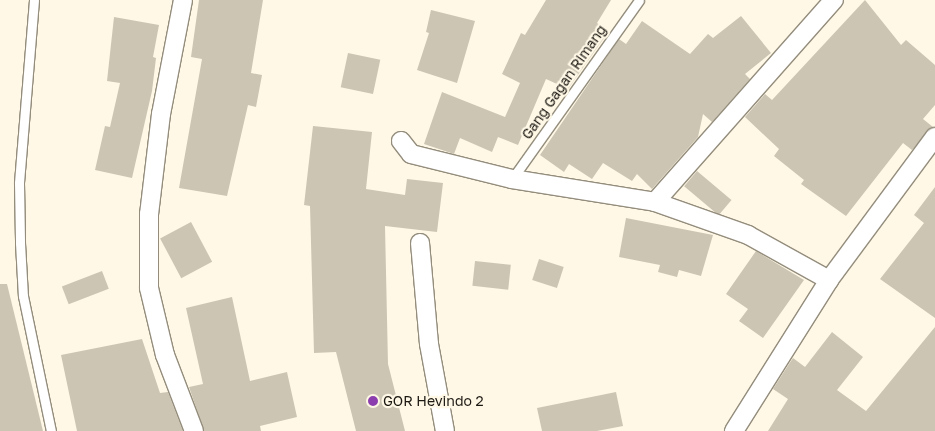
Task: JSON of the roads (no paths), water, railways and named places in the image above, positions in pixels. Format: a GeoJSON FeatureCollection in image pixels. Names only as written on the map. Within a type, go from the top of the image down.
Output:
{"type":"FeatureCollection","features":[{"type":"Feature","properties":{"kind":"street"},"geometry":{"type":"LineString","coordinates":[[183,0],[161,114],[151,196],[149,288],[165,355],[194,431]]}},
{"type":"Feature","properties":{"kind":"street"},"geometry":{"type":"LineString","coordinates":[[655,202],[834,0]]}},
{"type":"Feature","properties":{"kind":"street"},"geometry":{"type":"LineString","coordinates":[[734,431],[829,280],[935,137]]}},
{"type":"Feature","properties":{"kind":"street"},"geometry":{"type":"LineString","coordinates":[[401,141],[411,154],[512,179],[655,202],[748,235],[829,280]]}},
{"type":"Feature","properties":{"kind":"street"},"geometry":{"type":"LineString","coordinates":[[420,243],[428,344],[445,431]]}},
{"type":"Feature","properties":{"kind":"lane"},"geometry":{"type":"LineString","coordinates":[[34,0],[19,183],[20,243],[23,296],[51,431]]}},
{"type":"Feature","properties":{"kind":"lane","name":"Gang Gagan Rimang"},"geometry":{"type":"LineString","coordinates":[[512,179],[639,0]]}},
{"type":"Feature","properties":{"kind":"place","name":"GOR Hevindo 2"},"geometry":{"type":"Point","coordinates":[373,401]}}]}
